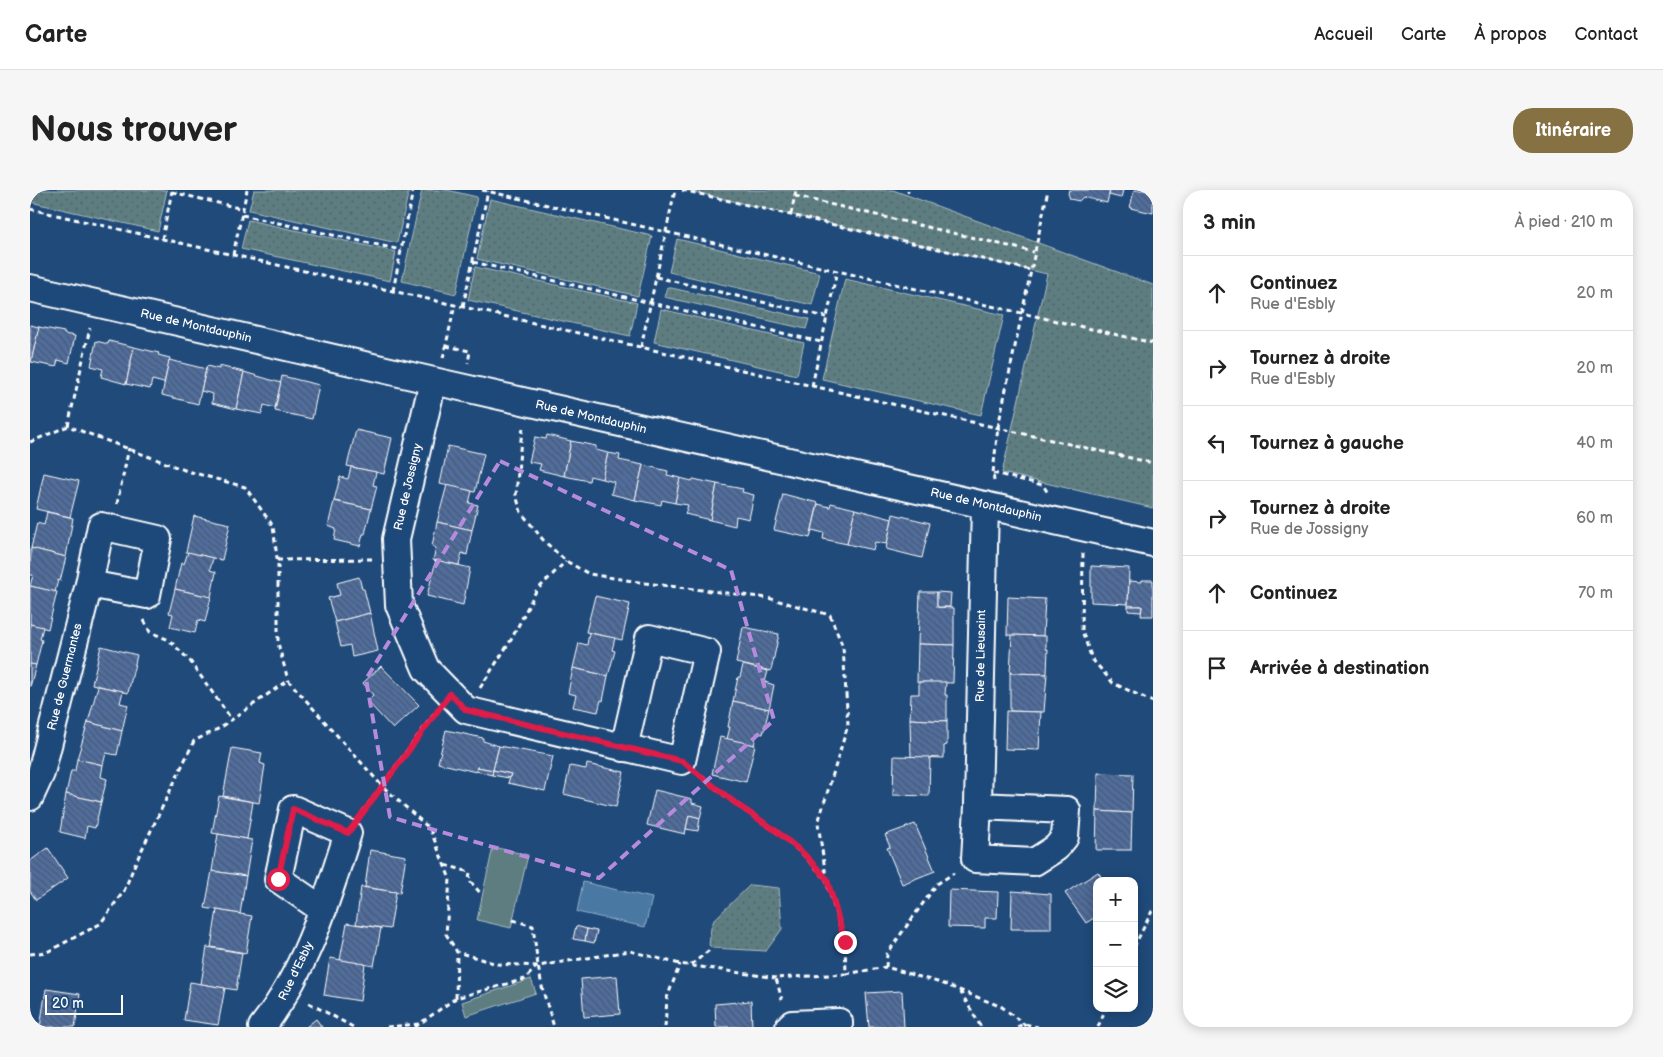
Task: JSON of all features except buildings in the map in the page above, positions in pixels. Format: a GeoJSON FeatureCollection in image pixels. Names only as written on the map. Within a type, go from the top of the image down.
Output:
{"type":"FeatureCollection","features":[{"type":"Feature","properties":{"kind":"street","name":"Rue de Montdauphin"},"geometry":{"type":"LineString","coordinates":[[30,288],[435,382],[1153,543]]}},
{"type":"Feature","properties":{"kind":"street","name":"Rue de Jossigny"},"geometry":{"type":"LineString","coordinates":[[435,382],[396,539],[400,605],[426,669],[458,702]]}},
{"type":"Feature","properties":{"kind":"street","name":"Rue de Lieusaint"},"geometry":{"type":"LineString","coordinates":[[975,859],[978,806],[985,505]]}},
{"type":"Feature","properties":{"kind":"street","name":"Rue de Guermantes"},"geometry":{"type":"LineString","coordinates":[[30,797],[41,773],[101,526],[112,529]]}},
{"type":"Feature","properties":{"kind":"street"},"geometry":{"type":"LineString","coordinates":[[88,584],[147,595],[158,539],[112,529]]}},
{"type":"Feature","properties":{"kind":"street"},"geometry":{"type":"LineString","coordinates":[[458,702],[624,748],[682,761],[707,652],[650,638],[624,748]]}},
{"type":"Feature","properties":{"kind":"street"},"geometry":{"type":"LineString","coordinates":[[975,859],[1034,862],[1056,848],[1066,837],[1067,810],[978,806]]}},
{"type":"Feature","properties":{"kind":"street"},"geometry":{"type":"LineString","coordinates":[[323,910],[278,879],[293,809],[348,833]]}},
{"type":"Feature","properties":{"kind":"street","name":"Rue d'Esbly"},"geometry":{"type":"LineString","coordinates":[[262,1027],[280,1004],[300,966],[323,910],[348,833]]}},
{"type":"Feature","properties":{"kind":"street"},"geometry":{"type":"LineString","coordinates":[[790,1027],[792,1024],[839,1022],[839,1027]]}},
{"type":"Feature","properties":{"kind":"path"},"geometry":{"type":"LineString","coordinates":[[233,255],[247,190]]}},
{"type":"Feature","properties":{"kind":"path"},"geometry":{"type":"LineString","coordinates":[[393,291],[413,190]]}},
{"type":"Feature","properties":{"kind":"path"},"geometry":{"type":"LineString","coordinates":[[482,190],[1153,343]]}},
{"type":"Feature","properties":{"kind":"path"},"geometry":{"type":"LineString","coordinates":[[641,347],[675,190]]}},
{"type":"Feature","properties":{"kind":"path"},"geometry":{"type":"LineString","coordinates":[[685,190],[1030,270]]}},
{"type":"Feature","properties":{"kind":"path"},"geometry":{"type":"LineString","coordinates":[[791,214],[796,190]]}},
{"type":"Feature","properties":{"kind":"path"},"geometry":{"type":"LineString","coordinates":[[993,473],[998,427],[1048,190]]}},
{"type":"Feature","properties":{"kind":"path"},"geometry":{"type":"LineString","coordinates":[[162,239],[172,191],[244,208]]}},
{"type":"Feature","properties":{"kind":"path"},"geometry":{"type":"LineString","coordinates":[[463,306],[488,191]]}},
{"type":"Feature","properties":{"kind":"path"},"geometry":{"type":"LineString","coordinates":[[795,196],[1034,252]]}},
{"type":"Feature","properties":{"kind":"path"},"geometry":{"type":"LineString","coordinates":[[30,209],[1153,463]]}},
{"type":"Feature","properties":{"kind":"path"},"geometry":{"type":"LineString","coordinates":[[242,215],[402,250]]}},
{"type":"Feature","properties":{"kind":"path"},"geometry":{"type":"LineString","coordinates":[[473,262],[821,342]]}},
{"type":"Feature","properties":{"kind":"path"},"geometry":{"type":"LineString","coordinates":[[812,386],[837,271]]}},
{"type":"Feature","properties":{"kind":"path"},"geometry":{"type":"LineString","coordinates":[[656,277],[826,317]]}},
{"type":"Feature","properties":{"kind":"path"},"geometry":{"type":"LineString","coordinates":[[68,426],[95,303]]}},
{"type":"Feature","properties":{"kind":"path"},"geometry":{"type":"LineString","coordinates":[[435,382],[455,305]]}},
{"type":"Feature","properties":{"kind":"path"},"geometry":{"type":"LineString","coordinates":[[530,403],[521,439],[516,495],[521,512],[544,541],[566,561],[589,574],[645,584],[768,598],[830,615],[843,647],[848,724],[818,823],[827,879],[845,942],[846,974]]}},
{"type":"Feature","properties":{"kind":"path"},"geometry":{"type":"LineString","coordinates":[[30,442],[68,426],[187,471],[245,487],[273,526],[277,560],[278,643],[288,680],[382,786],[430,829],[450,879],[446,934],[457,952],[456,998]]}},
{"type":"Feature","properties":{"kind":"path"},"geometry":{"type":"LineString","coordinates":[[112,529],[130,448]]}},
{"type":"Feature","properties":{"kind":"path"},"geometry":{"type":"LineString","coordinates":[[1084,527],[1082,631],[1092,658],[1113,683],[1153,702]]}},
{"type":"Feature","properties":{"kind":"path"},"geometry":{"type":"LineString","coordinates":[[277,560],[397,558]]}},
{"type":"Feature","properties":{"kind":"path"},"geometry":{"type":"LineString","coordinates":[[348,833],[382,786],[512,640],[536,591],[566,561]]}},
{"type":"Feature","properties":{"kind":"path"},"geometry":{"type":"LineString","coordinates":[[131,592],[150,632],[169,640],[190,661],[232,720]]}},
{"type":"Feature","properties":{"kind":"path"},"geometry":{"type":"LineString","coordinates":[[30,954],[47,952],[100,924],[124,891],[194,741],[220,728],[288,680]]}},
{"type":"Feature","properties":{"kind":"path"},"geometry":{"type":"LineString","coordinates":[[682,761],[739,806],[775,830],[804,854],[827,879]]}},
{"type":"Feature","properties":{"kind":"path"},"geometry":{"type":"LineString","coordinates":[[886,966],[886,954],[937,884],[975,859]]}},
{"type":"Feature","properties":{"kind":"path"},"geometry":{"type":"LineString","coordinates":[[444,865],[470,872],[469,880],[482,895]]}},
{"type":"Feature","properties":{"kind":"path"},"geometry":{"type":"LineString","coordinates":[[1138,938],[1153,909]]}},
{"type":"Feature","properties":{"kind":"path"},"geometry":{"type":"LineString","coordinates":[[513,920],[533,926],[543,991],[554,1027]]}},
{"type":"Feature","properties":{"kind":"path"},"geometry":{"type":"LineString","coordinates":[[691,966],[712,948]]}},
{"type":"Feature","properties":{"kind":"path"},"geometry":{"type":"LineString","coordinates":[[457,952],[497,964],[538,966],[630,951],[680,964],[776,978],[846,974],[886,966],[1002,1007],[1025,1026]]}},
{"type":"Feature","properties":{"kind":"path"},"geometry":{"type":"LineString","coordinates":[[665,1027],[668,998],[680,964]]}},
{"type":"Feature","properties":{"kind":"path"},"geometry":{"type":"LineString","coordinates":[[415,1027],[456,998],[525,979],[538,966]]}},
{"type":"Feature","properties":{"kind":"path"},"geometry":{"type":"LineString","coordinates":[[776,978],[790,1027]]}},
{"type":"Feature","properties":{"kind":"path"},"geometry":{"type":"LineString","coordinates":[[287,991],[354,1027]]}},
{"type":"Feature","properties":{"kind":"path"},"geometry":{"type":"LineString","coordinates":[[960,991],[981,1027]]}},
{"type":"Feature","properties":{"kind":"path"},"geometry":{"type":"LineString","coordinates":[[1098,1027],[1104,1012]]}},
{"type":"Feature","properties":{"kind":"path"},"geometry":{"type":"LineString","coordinates":[[387,1027],[420,1024]]}},
{"type":"Feature","properties":{"kind":"path"},"geometry":{"type":"LineString","coordinates":[[1017,1027],[1038,1027]]}},
{"type":"Feature","properties":{"kind":"highlighted area"},"geometry":{"type":"Polygon","coordinates":[[[500,461],[731,570],[774,720],[599,878],[390,817],[366,679],[500,461]]]}},
{"type":"Feature","properties":{"kind":"green space"},"geometry":{"type":"Polygon","coordinates":[[[30,190],[167,190],[158,231],[30,202],[30,190]]]}},
{"type":"Feature","properties":{"kind":"green space"},"geometry":{"type":"Polygon","coordinates":[[[254,190],[409,190],[397,243],[249,210],[254,190]]]}},
{"type":"Feature","properties":{"kind":"green space"},"geometry":{"type":"Polygon","coordinates":[[[422,190],[447,190],[477,197],[456,294],[402,281],[422,190]]]}},
{"type":"Feature","properties":{"kind":"green space"},"geometry":{"type":"Polygon","coordinates":[[[685,190],[893,190],[1153,285],[1153,508],[1002,473],[1047,274],[685,190]]]}},
{"type":"Feature","properties":{"kind":"green space"},"geometry":{"type":"Polygon","coordinates":[[[490,199],[652,236],[638,296],[477,259],[490,199]]]}},
{"type":"Feature","properties":{"kind":"green space"},"geometry":{"type":"Polygon","coordinates":[[[248,220],[396,252],[390,281],[241,249],[248,220]]]}},
{"type":"Feature","properties":{"kind":"green space"},"geometry":{"type":"Polygon","coordinates":[[[677,239],[820,273],[812,305],[669,272],[677,239]]]}},
{"type":"Feature","properties":{"kind":"green space"},"geometry":{"type":"Polygon","coordinates":[[[475,267],[637,303],[630,336],[468,300],[475,267]]]}},
{"type":"Feature","properties":{"kind":"green space"},"geometry":{"type":"Polygon","coordinates":[[[845,279],[1004,315],[981,415],[822,379],[845,279]]]}},
{"type":"Feature","properties":{"kind":"green space"},"geometry":{"type":"Polygon","coordinates":[[[667,287],[809,319],[806,329],[664,297],[667,287]]]}},
{"type":"Feature","properties":{"kind":"green space"},"geometry":{"type":"Polygon","coordinates":[[[661,309],[804,343],[797,375],[654,342],[661,309]]]}},
{"type":"Feature","properties":{"kind":"green space"},"geometry":{"type":"Polygon","coordinates":[[[493,847],[528,855],[511,928],[477,920],[493,847]]]}},
{"type":"Feature","properties":{"kind":"green space"},"geometry":{"type":"Polygon","coordinates":[[[750,885],[779,888],[782,929],[766,951],[712,948],[709,945],[714,920],[750,885]]]}},
{"type":"Feature","properties":{"kind":"green space"},"geometry":{"type":"Polygon","coordinates":[[[531,979],[536,993],[466,1016],[462,1002],[531,979]]]}},
{"type":"Feature","properties":{"kind":"water"},"geometry":{"type":"Polygon","coordinates":[[[583,882],[652,898],[645,927],[577,912],[583,882]]]}},
{"type":"Feature","properties":{"kind":"route"},"geometry":{"type":"LineString","coordinates":[[278,879],[293,809],[348,833],[450,694],[466,710],[682,761],[739,806],[775,830],[804,854],[827,879],[845,942]]}}]}
